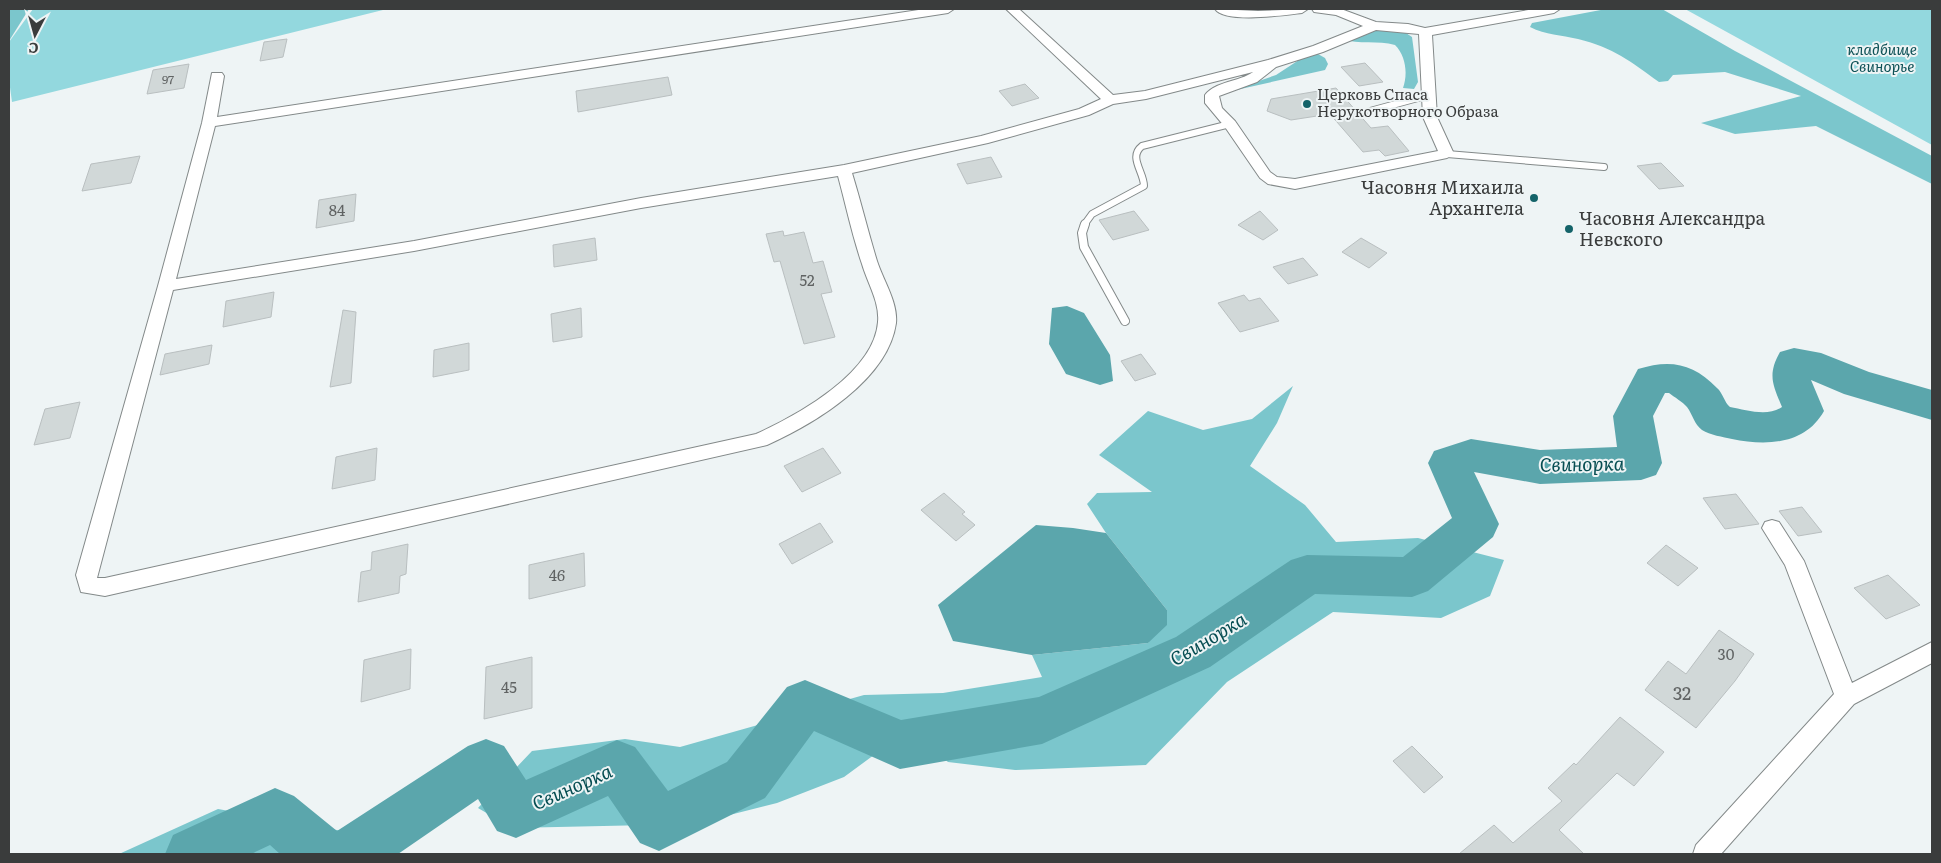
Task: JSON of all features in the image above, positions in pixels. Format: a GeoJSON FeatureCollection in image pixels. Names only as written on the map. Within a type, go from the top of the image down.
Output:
{"type":"FeatureCollection","features":[{"type":"Feature","properties":{"kind":"street"},"geometry":{"type":"LineString","coordinates":[[209,123],[948,9]]}},
{"type":"Feature","properties":{"kind":"street"},"geometry":{"type":"LineString","coordinates":[[1012,9],[1110,100]]}},
{"type":"Feature","properties":{"kind":"street"},"geometry":{"type":"LineString","coordinates":[[1221,9],[1258,15],[1302,9]]}},
{"type":"Feature","properties":{"kind":"street"},"geometry":{"type":"LineString","coordinates":[[1318,9],[1339,12],[1374,26],[1408,28],[1426,32],[1554,9]]}},
{"type":"Feature","properties":{"kind":"street"},"geometry":{"type":"LineString","coordinates":[[166,286],[414,246],[641,203],[844,170],[983,140],[1084,112],[1110,100],[1146,95],[1240,70],[1271,64],[1318,49],[1374,26]]}},
{"type":"Feature","properties":{"kind":"street"},"geometry":{"type":"LineString","coordinates":[[1271,64],[1252,79],[1216,92],[1212,95],[1212,103],[1230,124],[1265,175],[1272,182],[1295,184],[1447,154],[1430,117],[1426,32]]}},
{"type":"Feature","properties":{"kind":"street"},"geometry":{"type":"LineString","coordinates":[[217,76],[209,123],[86,575],[88,586],[105,587],[760,440],[786,430],[827,403],[846,387],[872,358],[882,340],[886,323],[884,304],[870,264],[844,170]]}},
{"type":"Feature","properties":{"kind":"street"},"geometry":{"type":"LineString","coordinates":[[1772,528],[1794,561],[1846,697]]}},
{"type":"Feature","properties":{"kind":"street"},"geometry":{"type":"LineString","coordinates":[[1712,852],[1846,697],[1932,652]]}},
{"type":"Feature","properties":{"kind":"lane"},"geometry":{"type":"LineString","coordinates":[[1370,111],[1429,95]]}},
{"type":"Feature","properties":{"kind":"lane"},"geometry":{"type":"LineString","coordinates":[[1125,321],[1084,247],[1081,238],[1084,224],[1098,210],[1114,200],[1137,192],[1144,186],[1144,177],[1135,158],[1142,146],[1230,124]]}},
{"type":"Feature","properties":{"kind":"lane"},"geometry":{"type":"LineString","coordinates":[[1447,154],[1604,166]]}},
{"type":"Feature","properties":{"kind":"green space"},"geometry":{"type":"Polygon","coordinates":[[[33,9],[387,9],[12,102],[9,80],[9,42],[33,9]]]}},
{"type":"Feature","properties":{"kind":"green space","name":"кладбище Свинорье"},"geometry":{"type":"Polygon","coordinates":[[[1685,9],[1932,9],[1932,145],[1685,9]]]}},
{"type":"Feature","properties":{"kind":"shaded area"},"geometry":{"type":"Polygon","coordinates":[[[9,9],[29,9],[9,41],[9,9]]]}},
{"type":"Feature","properties":{"kind":"shaded area"},"geometry":{"type":"Polygon","coordinates":[[[1606,9],[1662,9],[1735,51],[1932,156],[1932,184],[1816,126],[1735,134],[1701,123],[1801,96],[1725,72],[1673,75],[1668,81],[1659,82],[1612,51],[1578,39],[1542,32],[1530,27],[1532,23],[1606,9]]]}},
{"type":"Feature","properties":{"kind":"shaded area"},"geometry":{"type":"Polygon","coordinates":[[[1383,29],[1403,31],[1412,37],[1418,82],[1414,89],[1403,88],[1405,65],[1402,54],[1395,45],[1355,42],[1342,39],[1383,29]]]}},
{"type":"Feature","properties":{"kind":"shaded area"},"geometry":{"type":"Polygon","coordinates":[[[1318,54],[1325,58],[1328,64],[1325,70],[1227,92],[1276,75],[1305,56],[1318,54]]]}},
{"type":"Feature","properties":{"kind":"shaded area"},"geometry":{"type":"Polygon","coordinates":[[[1067,306],[1084,313],[1110,355],[1113,381],[1100,385],[1066,374],[1049,344],[1052,308],[1067,306]]]}},
{"type":"Feature","properties":{"kind":"shaded area"},"geometry":{"type":"Polygon","coordinates":[[[1293,386],[1277,423],[1250,466],[1305,505],[1336,542],[1418,538],[1504,560],[1490,596],[1441,618],[1333,612],[1227,682],[1146,765],[1015,770],[948,762],[908,730],[844,777],[777,803],[694,824],[512,828],[478,808],[532,751],[625,739],[680,747],[864,695],[943,693],[1042,677],[1032,655],[1148,643],[1167,610],[1106,533],[1087,504],[1097,493],[1152,492],[1099,455],[1148,411],[1203,430],[1252,419],[1293,386]]]}},
{"type":"Feature","properties":{"kind":"shaded area"},"geometry":{"type":"Polygon","coordinates":[[[1036,525],[1106,533],[1167,610],[1167,625],[1148,643],[1032,655],[953,641],[938,605],[1036,525]]]}},
{"type":"Feature","properties":{"kind":"shaded area"},"geometry":{"type":"Polygon","coordinates":[[[218,809],[348,832],[334,854],[119,854],[218,809]]]}},
{"type":"Feature","properties":{"kind":"building"},"geometry":{"type":"Polygon","coordinates":[[[287,39],[283,57],[260,61],[264,42],[287,39]]]}},
{"type":"Feature","properties":{"kind":"building"},"geometry":{"type":"Polygon","coordinates":[[[1365,63],[1383,82],[1359,86],[1341,67],[1365,63]]]}},
{"type":"Feature","properties":{"kind":"building"},"geometry":{"type":"Polygon","coordinates":[[[189,64],[184,88],[147,94],[153,70],[189,64]]]}},
{"type":"Feature","properties":{"kind":"building"},"geometry":{"type":"Polygon","coordinates":[[[668,77],[672,95],[578,112],[576,91],[668,77]]]}},
{"type":"Feature","properties":{"kind":"building"},"geometry":{"type":"Polygon","coordinates":[[[1025,84],[1039,98],[1012,106],[999,91],[1025,84]]]}},
{"type":"Feature","properties":{"kind":"building"},"geometry":{"type":"Polygon","coordinates":[[[1336,88],[1371,128],[1388,126],[1409,151],[1385,156],[1379,150],[1363,152],[1330,114],[1291,120],[1267,111],[1271,99],[1336,88]]]}},
{"type":"Feature","properties":{"kind":"building"},"geometry":{"type":"Polygon","coordinates":[[[140,156],[131,183],[82,191],[91,164],[140,156]]]}},
{"type":"Feature","properties":{"kind":"building"},"geometry":{"type":"Polygon","coordinates":[[[991,157],[1002,177],[967,184],[957,164],[991,157]]]}},
{"type":"Feature","properties":{"kind":"building"},"geometry":{"type":"Polygon","coordinates":[[[1661,163],[1684,186],[1659,189],[1637,166],[1661,163]]]}},
{"type":"Feature","properties":{"kind":"building"},"geometry":{"type":"Polygon","coordinates":[[[356,194],[354,221],[316,228],[319,200],[356,194]]]}},
{"type":"Feature","properties":{"kind":"building"},"geometry":{"type":"Polygon","coordinates":[[[1134,211],[1149,230],[1113,240],[1099,220],[1134,211]]]}},
{"type":"Feature","properties":{"kind":"building"},"geometry":{"type":"Polygon","coordinates":[[[1260,211],[1278,230],[1263,240],[1238,225],[1260,211]]]}},
{"type":"Feature","properties":{"kind":"building"},"geometry":{"type":"Polygon","coordinates":[[[783,231],[784,236],[804,232],[813,263],[823,261],[832,292],[821,294],[835,337],[804,344],[780,261],[774,262],[766,234],[783,231]]]}},
{"type":"Feature","properties":{"kind":"building"},"geometry":{"type":"Polygon","coordinates":[[[595,238],[597,260],[554,267],[553,245],[595,238]]]}},
{"type":"Feature","properties":{"kind":"building"},"geometry":{"type":"Polygon","coordinates":[[[1361,238],[1387,253],[1369,268],[1342,252],[1361,238]]]}},
{"type":"Feature","properties":{"kind":"building"},"geometry":{"type":"Polygon","coordinates":[[[1303,258],[1318,275],[1288,284],[1273,267],[1303,258]]]}},
{"type":"Feature","properties":{"kind":"building"},"geometry":{"type":"Polygon","coordinates":[[[274,292],[271,317],[223,327],[226,301],[274,292]]]}},
{"type":"Feature","properties":{"kind":"building"},"geometry":{"type":"Polygon","coordinates":[[[1244,295],[1249,301],[1260,298],[1279,321],[1240,332],[1218,303],[1244,295]]]}},
{"type":"Feature","properties":{"kind":"building"},"geometry":{"type":"Polygon","coordinates":[[[581,308],[582,337],[553,342],[551,314],[581,308]]]}},
{"type":"Feature","properties":{"kind":"building"},"geometry":{"type":"Polygon","coordinates":[[[343,310],[356,312],[351,383],[330,387],[343,310]]]}},
{"type":"Feature","properties":{"kind":"building"},"geometry":{"type":"Polygon","coordinates":[[[469,343],[469,370],[433,377],[434,350],[469,343]]]}},
{"type":"Feature","properties":{"kind":"building"},"geometry":{"type":"Polygon","coordinates":[[[212,345],[209,364],[160,375],[165,354],[212,345]]]}},
{"type":"Feature","properties":{"kind":"building"},"geometry":{"type":"Polygon","coordinates":[[[1141,354],[1156,374],[1135,381],[1121,361],[1141,354]]]}},
{"type":"Feature","properties":{"kind":"building"},"geometry":{"type":"Polygon","coordinates":[[[80,402],[70,438],[34,445],[45,409],[80,402]]]}},
{"type":"Feature","properties":{"kind":"building"},"geometry":{"type":"Polygon","coordinates":[[[377,448],[375,480],[332,489],[336,457],[377,448]]]}},
{"type":"Feature","properties":{"kind":"building"},"geometry":{"type":"Polygon","coordinates":[[[823,448],[841,473],[802,492],[784,466],[823,448]]]}},
{"type":"Feature","properties":{"kind":"building"},"geometry":{"type":"Polygon","coordinates":[[[944,493],[965,512],[962,514],[975,525],[956,541],[921,510],[944,493]]]}},
{"type":"Feature","properties":{"kind":"building"},"geometry":{"type":"Polygon","coordinates":[[[1736,494],[1759,524],[1725,529],[1703,498],[1736,494]]]}},
{"type":"Feature","properties":{"kind":"building"},"geometry":{"type":"Polygon","coordinates":[[[1802,507],[1822,532],[1798,536],[1779,511],[1802,507]]]}},
{"type":"Feature","properties":{"kind":"building"},"geometry":{"type":"Polygon","coordinates":[[[820,523],[833,542],[792,564],[779,544],[820,523]]]}},
{"type":"Feature","properties":{"kind":"building"},"geometry":{"type":"Polygon","coordinates":[[[408,544],[406,574],[400,576],[399,593],[358,602],[361,572],[371,570],[372,552],[408,544]]]}},
{"type":"Feature","properties":{"kind":"building"},"geometry":{"type":"Polygon","coordinates":[[[1666,545],[1698,568],[1678,586],[1647,563],[1666,545]]]}},
{"type":"Feature","properties":{"kind":"building"},"geometry":{"type":"Polygon","coordinates":[[[584,553],[585,586],[529,599],[529,565],[584,553]]]}},
{"type":"Feature","properties":{"kind":"building"},"geometry":{"type":"Polygon","coordinates":[[[1888,575],[1920,605],[1886,619],[1854,588],[1888,575]]]}},
{"type":"Feature","properties":{"kind":"building"},"geometry":{"type":"Polygon","coordinates":[[[1719,630],[1754,654],[1735,681],[1696,728],[1645,690],[1668,661],[1686,674],[1719,630]]]}},
{"type":"Feature","properties":{"kind":"building"},"geometry":{"type":"Polygon","coordinates":[[[411,649],[410,689],[361,702],[364,660],[411,649]]]}},
{"type":"Feature","properties":{"kind":"building"},"geometry":{"type":"Polygon","coordinates":[[[532,657],[532,708],[484,719],[486,667],[532,657]]]}},
{"type":"Feature","properties":{"kind":"building"},"geometry":{"type":"Polygon","coordinates":[[[1620,717],[1664,752],[1634,786],[1617,773],[1559,830],[1584,854],[1459,854],[1494,825],[1513,843],[1562,801],[1548,788],[1574,763],[1576,765],[1620,717]]]}},
{"type":"Feature","properties":{"kind":"building"},"geometry":{"type":"Polygon","coordinates":[[[1412,746],[1443,777],[1424,793],[1393,761],[1412,746]]]}},
{"type":"Feature","properties":{"kind":"waterway","name":"Свинорка"},"geometry":{"type":"LineString","coordinates":[[351,854],[486,764],[516,812],[617,765],[659,824],[746,780],[805,703],[900,745],[1042,720],[1193,652],[1307,574],[1412,577],[1477,524],[1449,463],[1471,455],[1540,467],[1641,463],[1633,416],[1652,379],[1677,378],[1704,399],[1710,413],[1718,420],[1750,427],[1775,428],[1794,420],[1804,411],[1791,381],[1794,362],[1807,363],[1858,384],[1932,405]]}},
{"type":"Feature","properties":{"kind":"waterway","name":"Свинорка"},"geometry":{"type":"LineString","coordinates":[[192,854],[275,815],[322,854]]}},
{"type":"Feature","properties":{"kind":"place","name":"Церковь Спаса Нерукотворного Образа"},"geometry":{"type":"Point","coordinates":[1307,104]}},
{"type":"Feature","properties":{"kind":"place","name":"Часовня Михаила Архангела"},"geometry":{"type":"Point","coordinates":[1534,198]}},
{"type":"Feature","properties":{"kind":"place","name":"Часовня Александра Невского"},"geometry":{"type":"Point","coordinates":[1569,229]}}]}
